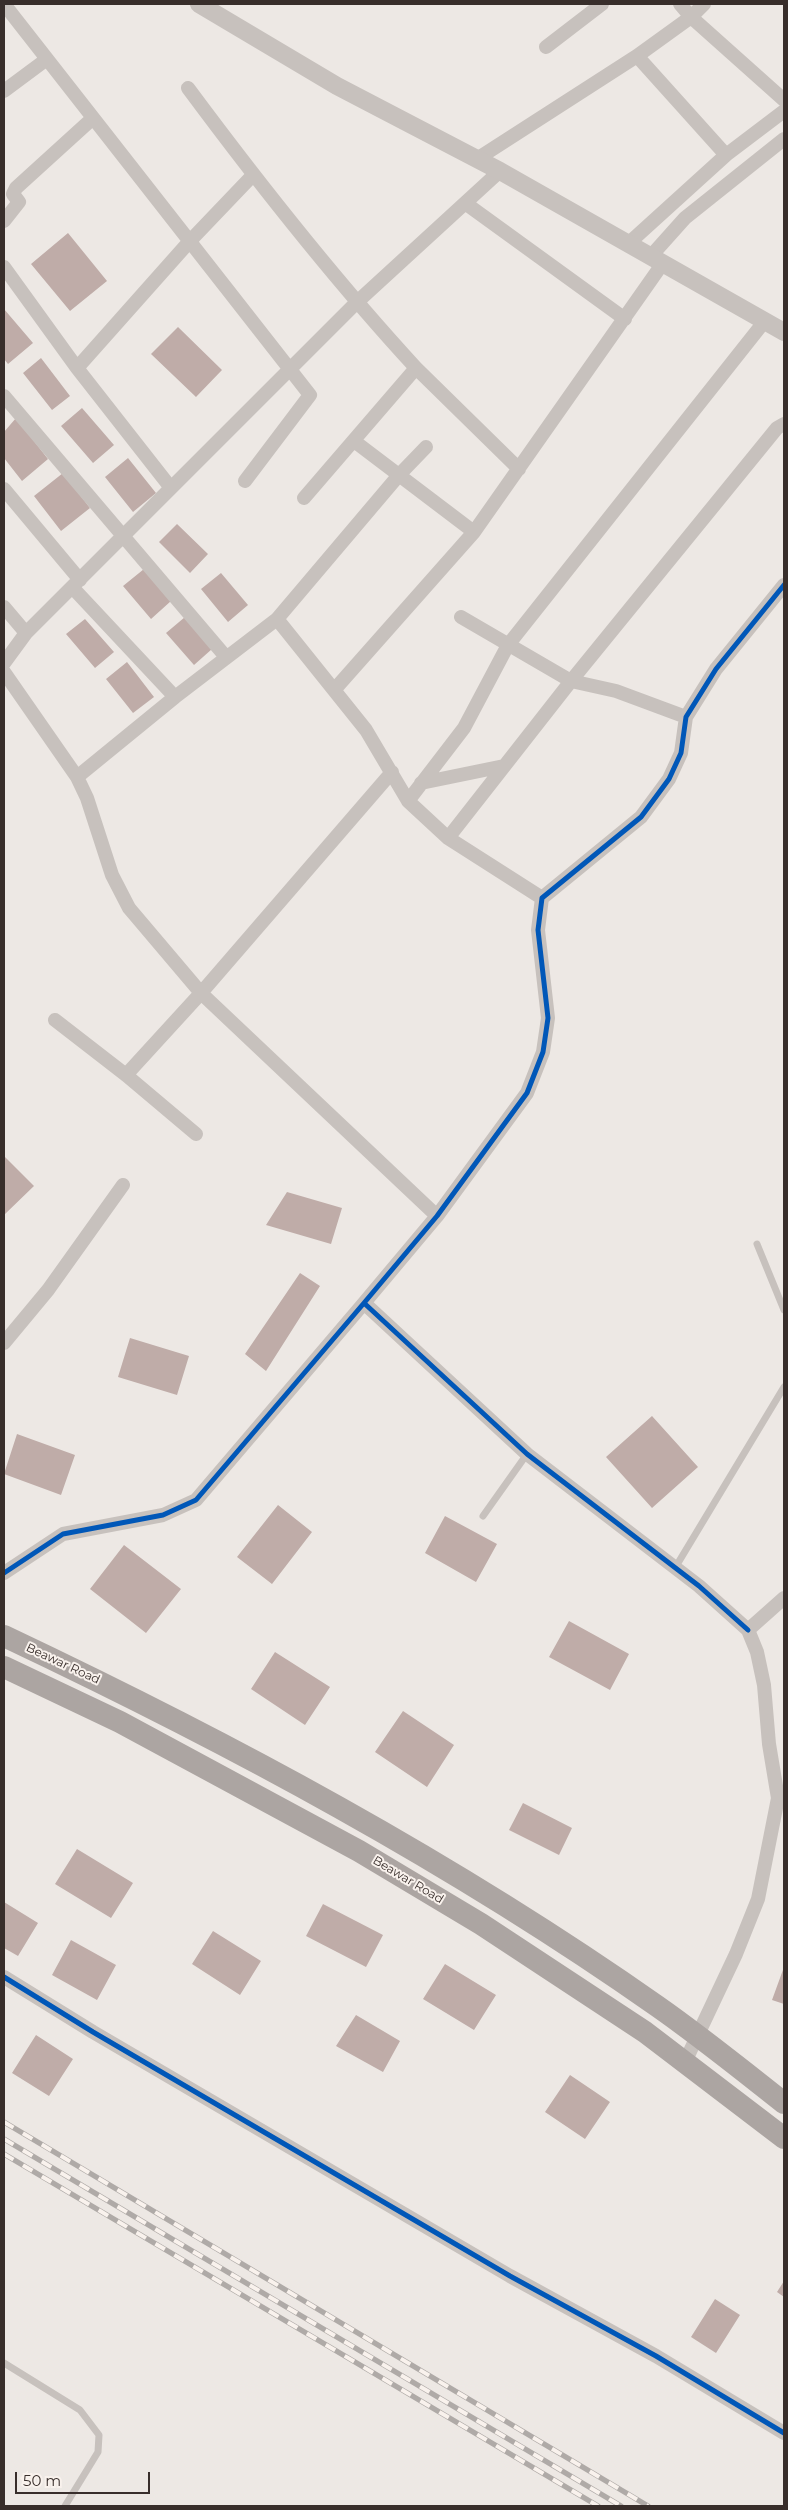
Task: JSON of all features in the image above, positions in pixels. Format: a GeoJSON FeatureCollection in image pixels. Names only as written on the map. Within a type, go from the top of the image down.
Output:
{"type":"FeatureCollection","features":[{"type":"Feature","properties":{"kind":"main road","name":"Beawar Road"},"geometry":{"type":"LineString","coordinates":[[4,1636],[133,1697],[373,1826],[496,1900],[657,2006],[784,2103]]}},
{"type":"Feature","properties":{"kind":"main road","name":"Beawar Road"},"geometry":{"type":"LineString","coordinates":[[4,1667],[120,1722],[359,1851],[481,1924],[653,2038],[784,2138]]}},
{"type":"Feature","properties":{"kind":"street"},"geometry":{"type":"LineString","coordinates":[[4,4],[289,371],[310,395],[245,481]]}},
{"type":"Feature","properties":{"kind":"street"},"geometry":{"type":"LineString","coordinates":[[199,4],[337,86],[500,171],[784,332]]}},
{"type":"Feature","properties":{"kind":"street"},"geometry":{"type":"LineString","coordinates":[[546,47],[602,4]]}},
{"type":"Feature","properties":{"kind":"street"},"geometry":{"type":"LineString","coordinates":[[680,4],[691,17],[784,100]]}},
{"type":"Feature","properties":{"kind":"street"},"geometry":{"type":"LineString","coordinates":[[477,160],[637,56],[691,17],[704,4]]}},
{"type":"Feature","properties":{"kind":"street"},"geometry":{"type":"LineString","coordinates":[[637,56],[726,155]]}},
{"type":"Feature","properties":{"kind":"street"},"geometry":{"type":"LineString","coordinates":[[4,91],[46,59]]}},
{"type":"Feature","properties":{"kind":"street"},"geometry":{"type":"LineString","coordinates":[[188,88],[253,176],[356,303],[416,368],[518,468]]}},
{"type":"Feature","properties":{"kind":"street"},"geometry":{"type":"LineString","coordinates":[[629,243],[726,155],[784,112]]}},
{"type":"Feature","properties":{"kind":"street"},"geometry":{"type":"LineString","coordinates":[[4,221],[19,202],[13,194],[16,188],[93,118]]}},
{"type":"Feature","properties":{"kind":"street"},"geometry":{"type":"LineString","coordinates":[[335,689],[474,532],[625,319],[662,262],[685,218],[784,139]]}},
{"type":"Feature","properties":{"kind":"street"},"geometry":{"type":"LineString","coordinates":[[4,663],[26,633],[356,303],[500,171]]}},
{"type":"Feature","properties":{"kind":"street"},"geometry":{"type":"LineString","coordinates":[[77,368],[189,242],[253,176]]}},
{"type":"Feature","properties":{"kind":"street"},"geometry":{"type":"LineString","coordinates":[[466,203],[625,319]]}},
{"type":"Feature","properties":{"kind":"street"},"geometry":{"type":"LineString","coordinates":[[4,266],[77,368],[171,488]]}},
{"type":"Feature","properties":{"kind":"street"},"geometry":{"type":"LineString","coordinates":[[408,801],[464,728],[508,645],[764,322]]}},
{"type":"Feature","properties":{"kind":"street"},"geometry":{"type":"LineString","coordinates":[[304,498],[416,368]]}},
{"type":"Feature","properties":{"kind":"street"},"geometry":{"type":"LineString","coordinates":[[4,396],[226,658]]}},
{"type":"Feature","properties":{"kind":"street"},"geometry":{"type":"LineString","coordinates":[[448,838],[571,680],[777,428],[784,424]]}},
{"type":"Feature","properties":{"kind":"street"},"geometry":{"type":"LineString","coordinates":[[354,441],[474,532]]}},
{"type":"Feature","properties":{"kind":"street"},"geometry":{"type":"LineString","coordinates":[[77,777],[175,696],[277,620],[399,474],[426,446]]}},
{"type":"Feature","properties":{"kind":"street"},"geometry":{"type":"LineString","coordinates":[[4,489],[76,583],[175,696]]}},
{"type":"Feature","properties":{"kind":"street"},"geometry":{"type":"LineString","coordinates":[[4,1573],[63,1534],[163,1515],[196,1500],[436,1216],[527,1094],[543,1052],[548,1018],[538,930],[542,898],[641,817],[669,779],[681,753],[686,717],[716,669],[784,585]]}},
{"type":"Feature","properties":{"kind":"street"},"geometry":{"type":"LineString","coordinates":[[4,606],[26,633]]}},
{"type":"Feature","properties":{"kind":"street"},"geometry":{"type":"LineString","coordinates":[[461,617],[571,680],[616,691],[686,717]]}},
{"type":"Feature","properties":{"kind":"street"},"geometry":{"type":"LineString","coordinates":[[277,620],[335,689],[366,730],[385,759],[408,801],[448,838],[542,898]]}},
{"type":"Feature","properties":{"kind":"street"},"geometry":{"type":"LineString","coordinates":[[4,672],[77,777],[87,798],[112,875],[129,908],[201,993],[436,1216]]}},
{"type":"Feature","properties":{"kind":"street"},"geometry":{"type":"LineString","coordinates":[[421,783],[504,766]]}},
{"type":"Feature","properties":{"kind":"street"},"geometry":{"type":"LineString","coordinates":[[126,1075],[201,993],[392,772]]}},
{"type":"Feature","properties":{"kind":"street"},"geometry":{"type":"LineString","coordinates":[[55,1020],[126,1075],[196,1134]]}},
{"type":"Feature","properties":{"kind":"street"},"geometry":{"type":"LineString","coordinates":[[4,1343],[48,1290],[123,1184]]}},
{"type":"Feature","properties":{"kind":"street"},"geometry":{"type":"LineString","coordinates":[[364,1303],[527,1454],[678,1570],[748,1630],[757,1652],[764,1685],[769,1744],[781,1799],[758,1899],[736,1954],[685,2062]]}},
{"type":"Feature","properties":{"kind":"street"},"geometry":{"type":"LineString","coordinates":[[748,1630],[784,1598]]}},
{"type":"Feature","properties":{"kind":"street"},"geometry":{"type":"LineString","coordinates":[[4,1977],[93,2032],[510,2276],[656,2356],[784,2433]]}},
{"type":"Feature","properties":{"kind":"lane"},"geometry":{"type":"LineString","coordinates":[[757,1244],[784,1310]]}},
{"type":"Feature","properties":{"kind":"lane"},"geometry":{"type":"LineString","coordinates":[[678,1570],[784,1388]]}},
{"type":"Feature","properties":{"kind":"lane"},"geometry":{"type":"LineString","coordinates":[[483,1516],[527,1454]]}},
{"type":"Feature","properties":{"kind":"lane"},"geometry":{"type":"LineString","coordinates":[[4,2363],[80,2410],[99,2435],[98,2452],[65,2506]]}},
{"type":"Feature","properties":{"kind":"building"},"geometry":{"type":"Polygon","coordinates":[[[68,233],[107,281],[70,311],[31,264],[68,233]]]}},
{"type":"Feature","properties":{"kind":"building"},"geometry":{"type":"Polygon","coordinates":[[[4,309],[33,343],[8,364],[4,359],[4,309]]]}},
{"type":"Feature","properties":{"kind":"building"},"geometry":{"type":"Polygon","coordinates":[[[178,327],[222,370],[196,397],[151,354],[178,327]]]}},
{"type":"Feature","properties":{"kind":"building"},"geometry":{"type":"Polygon","coordinates":[[[41,358],[70,396],[52,410],[23,373],[41,358]]]}},
{"type":"Feature","properties":{"kind":"building"},"geometry":{"type":"Polygon","coordinates":[[[82,408],[114,445],[93,463],[61,426],[82,408]]]}},
{"type":"Feature","properties":{"kind":"building"},"geometry":{"type":"Polygon","coordinates":[[[16,418],[48,459],[22,481],[4,458],[4,432],[16,418]]]}},
{"type":"Feature","properties":{"kind":"building"},"geometry":{"type":"Polygon","coordinates":[[[128,458],[156,493],[133,512],[105,477],[128,458]]]}},
{"type":"Feature","properties":{"kind":"building"},"geometry":{"type":"Polygon","coordinates":[[[63,473],[90,508],[61,531],[34,496],[63,473]]]}},
{"type":"Feature","properties":{"kind":"building"},"geometry":{"type":"Polygon","coordinates":[[[177,524],[208,554],[190,573],[159,542],[177,524]]]}},
{"type":"Feature","properties":{"kind":"building"},"geometry":{"type":"Polygon","coordinates":[[[144,569],[171,601],[151,619],[123,586],[144,569]]]}},
{"type":"Feature","properties":{"kind":"building"},"geometry":{"type":"Polygon","coordinates":[[[221,573],[248,605],[228,622],[201,589],[221,573]]]}},
{"type":"Feature","properties":{"kind":"building"},"geometry":{"type":"Polygon","coordinates":[[[185,617],[212,649],[194,665],[166,633],[185,617]]]}},
{"type":"Feature","properties":{"kind":"building"},"geometry":{"type":"Polygon","coordinates":[[[85,619],[114,652],[95,668],[66,634],[85,619]]]}},
{"type":"Feature","properties":{"kind":"building"},"geometry":{"type":"Polygon","coordinates":[[[127,662],[154,697],[133,713],[106,679],[127,662]]]}},
{"type":"Feature","properties":{"kind":"building"},"geometry":{"type":"Polygon","coordinates":[[[4,1156],[34,1186],[4,1215],[4,1156]]]}},
{"type":"Feature","properties":{"kind":"building"},"geometry":{"type":"Polygon","coordinates":[[[287,1192],[342,1208],[331,1244],[266,1225],[287,1192]]]}},
{"type":"Feature","properties":{"kind":"building"},"geometry":{"type":"Polygon","coordinates":[[[300,1273],[320,1286],[266,1371],[245,1354],[300,1273]]]}},
{"type":"Feature","properties":{"kind":"building"},"geometry":{"type":"Polygon","coordinates":[[[130,1338],[189,1356],[177,1395],[118,1377],[130,1338]]]}},
{"type":"Feature","properties":{"kind":"building"},"geometry":{"type":"Polygon","coordinates":[[[652,1416],[698,1467],[652,1508],[606,1457],[652,1416]]]}},
{"type":"Feature","properties":{"kind":"building"},"geometry":{"type":"Polygon","coordinates":[[[17,1434],[75,1455],[61,1495],[4,1474],[17,1434]]]}},
{"type":"Feature","properties":{"kind":"building"},"geometry":{"type":"Polygon","coordinates":[[[278,1505],[312,1532],[272,1584],[237,1557],[278,1505]]]}},
{"type":"Feature","properties":{"kind":"building"},"geometry":{"type":"Polygon","coordinates":[[[445,1516],[497,1544],[476,1582],[425,1553],[445,1516]]]}},
{"type":"Feature","properties":{"kind":"building"},"geometry":{"type":"Polygon","coordinates":[[[124,1545],[181,1589],[146,1633],[90,1589],[124,1545]]]}},
{"type":"Feature","properties":{"kind":"building"},"geometry":{"type":"Polygon","coordinates":[[[569,1621],[629,1654],[610,1690],[549,1657],[569,1621]]]}},
{"type":"Feature","properties":{"kind":"building"},"geometry":{"type":"Polygon","coordinates":[[[275,1652],[330,1687],[305,1725],[251,1689],[275,1652]]]}},
{"type":"Feature","properties":{"kind":"building"},"geometry":{"type":"Polygon","coordinates":[[[403,1711],[454,1745],[427,1787],[375,1752],[403,1711]]]}},
{"type":"Feature","properties":{"kind":"building"},"geometry":{"type":"Polygon","coordinates":[[[523,1803],[572,1828],[559,1855],[509,1830],[523,1803]]]}},
{"type":"Feature","properties":{"kind":"building"},"geometry":{"type":"Polygon","coordinates":[[[77,1849],[133,1883],[111,1918],[55,1884],[77,1849]]]}},
{"type":"Feature","properties":{"kind":"building"},"geometry":{"type":"Polygon","coordinates":[[[4,1902],[38,1923],[18,1956],[4,1948],[4,1902]]]}},
{"type":"Feature","properties":{"kind":"building"},"geometry":{"type":"Polygon","coordinates":[[[323,1904],[383,1935],[366,1967],[306,1936],[323,1904]]]}},
{"type":"Feature","properties":{"kind":"building"},"geometry":{"type":"Polygon","coordinates":[[[213,1931],[261,1961],[240,1995],[192,1964],[213,1931]]]}},
{"type":"Feature","properties":{"kind":"building"},"geometry":{"type":"Polygon","coordinates":[[[71,1940],[116,1965],[97,2000],[52,1975],[71,1940]]]}},
{"type":"Feature","properties":{"kind":"building"},"geometry":{"type":"Polygon","coordinates":[[[445,1964],[496,1995],[474,2030],[423,1999],[445,1964]]]}},
{"type":"Feature","properties":{"kind":"building"},"geometry":{"type":"Polygon","coordinates":[[[784,1967],[784,2004],[772,2000],[784,1967]]]}},
{"type":"Feature","properties":{"kind":"building"},"geometry":{"type":"Polygon","coordinates":[[[356,2015],[400,2041],[383,2072],[336,2046],[356,2015]]]}},
{"type":"Feature","properties":{"kind":"building"},"geometry":{"type":"Polygon","coordinates":[[[36,2035],[73,2059],[49,2096],[12,2073],[36,2035]]]}},
{"type":"Feature","properties":{"kind":"building"},"geometry":{"type":"Polygon","coordinates":[[[570,2075],[610,2102],[585,2139],[545,2112],[570,2075]]]}},
{"type":"Feature","properties":{"kind":"building"},"geometry":{"type":"Polygon","coordinates":[[[784,2281],[784,2297],[777,2292],[784,2281]]]}},
{"type":"Feature","properties":{"kind":"building"},"geometry":{"type":"Polygon","coordinates":[[[715,2299],[740,2315],[716,2353],[691,2337],[715,2299]]]}},
{"type":"Feature","properties":{"kind":"railway"},"geometry":{"type":"LineString","coordinates":[[4,2122],[648,2506]]}},
{"type":"Feature","properties":{"kind":"railway"},"geometry":{"type":"LineString","coordinates":[[4,2139],[621,2506]]}},
{"type":"Feature","properties":{"kind":"railway"},"geometry":{"type":"LineString","coordinates":[[4,2154],[598,2506]]}},
{"type":"Feature","properties":{"kind":"cycle path"},"geometry":{"type":"LineString","coordinates":[[364,1303],[437,1216],[527,1093],[543,1052],[548,1018],[538,930],[542,898],[641,817],[669,779],[681,753],[686,717],[716,669],[784,585]]}},
{"type":"Feature","properties":{"kind":"cycle path"},"geometry":{"type":"LineString","coordinates":[[4,1573],[63,1534],[163,1515],[196,1500],[364,1303],[527,1454],[699,1586],[748,1630]]}},
{"type":"Feature","properties":{"kind":"cycle path"},"geometry":{"type":"LineString","coordinates":[[4,1977],[93,2032],[510,2276],[656,2356],[784,2433]]}}]}
